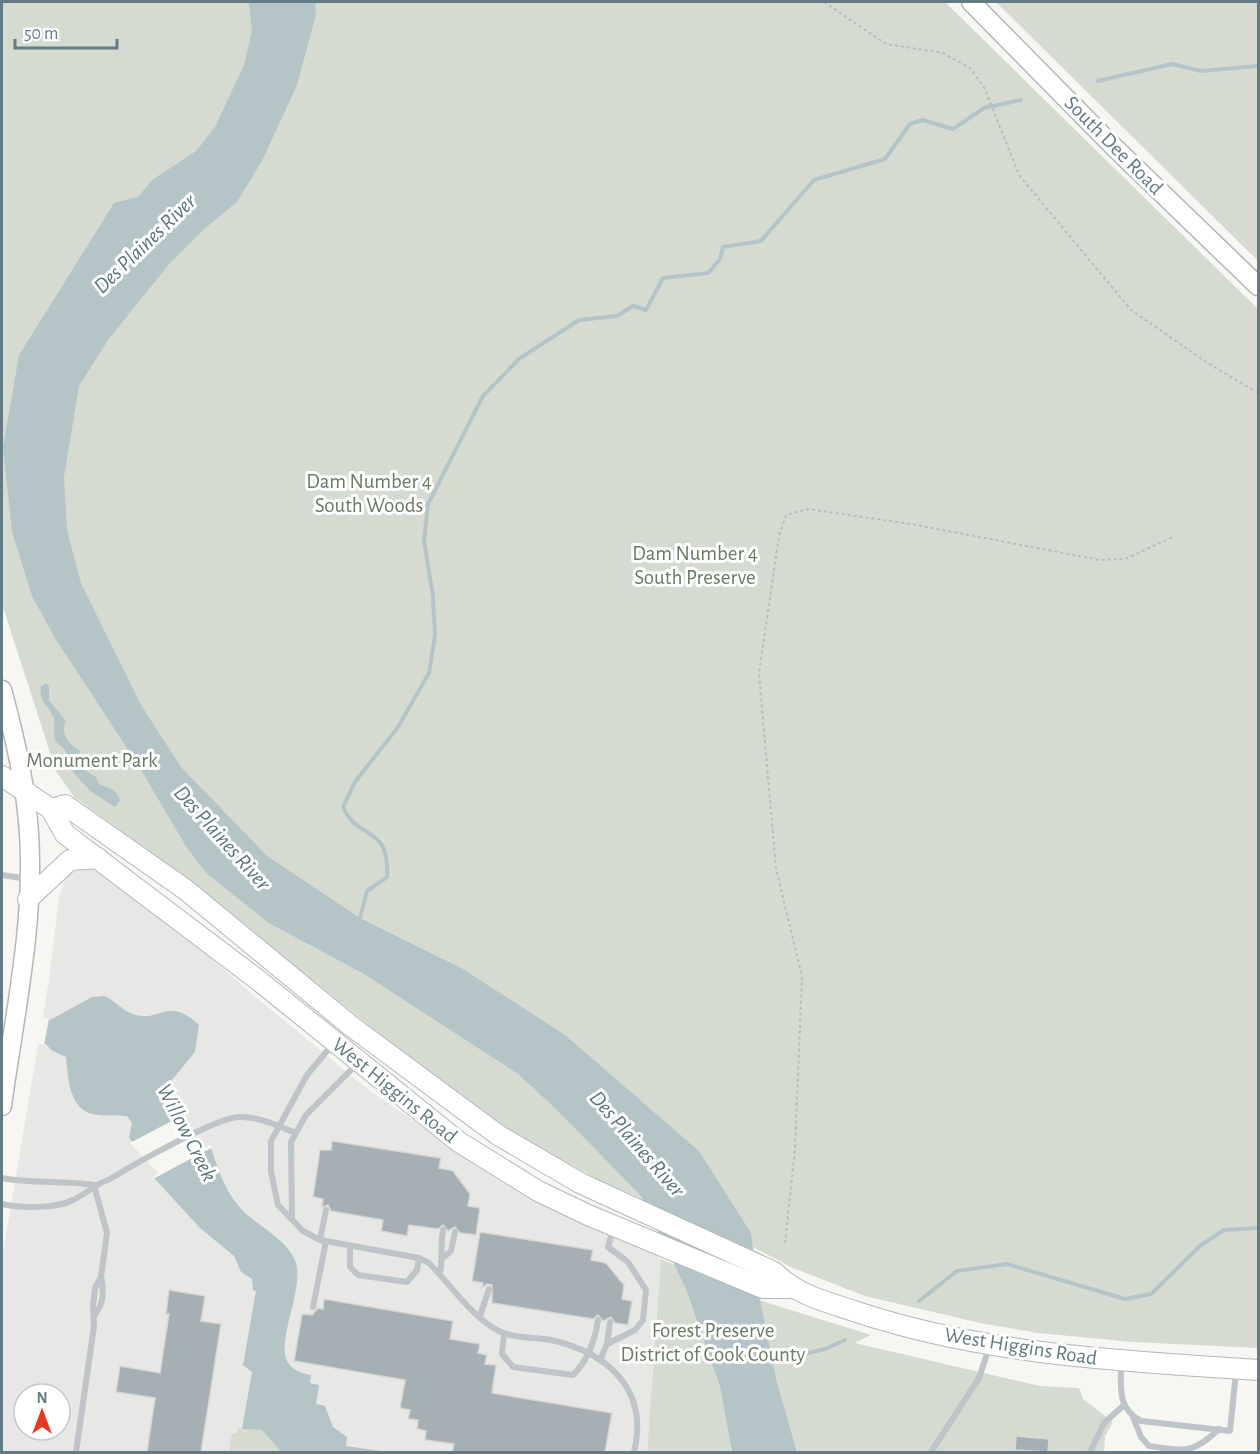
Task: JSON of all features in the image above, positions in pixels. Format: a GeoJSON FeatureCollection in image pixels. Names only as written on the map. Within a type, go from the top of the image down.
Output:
{"type":"FeatureCollection","features":[{"type":"Feature","properties":{"kind":"main road","name":"South Dee Road"},"geometry":{"type":"LineString","coordinates":[[971,2],[1258,286]]}},
{"type":"Feature","properties":{"kind":"main road"},"geometry":{"type":"LineString","coordinates":[[2,690],[17,746],[29,833],[28,899],[2,1106]]}},
{"type":"Feature","properties":{"kind":"main road","name":"West Higgins Road"},"geometry":{"type":"LineString","coordinates":[[2,776],[51,809],[65,834],[258,980],[459,1142],[538,1191],[763,1288],[789,1288],[901,1325],[990,1345],[1121,1361],[1258,1370]]}},
{"type":"Feature","properties":{"kind":"main road","name":"West Higgins Road"},"geometry":{"type":"LineString","coordinates":[[51,809],[65,805],[178,884],[351,1026],[498,1135],[580,1183],[774,1272],[789,1288]]}},
{"type":"Feature","properties":{"kind":"main road"},"geometry":{"type":"LineString","coordinates":[[28,899],[70,860],[98,858]]}},
{"type":"Feature","properties":{"kind":"lane"},"geometry":{"type":"LineString","coordinates":[[2,875],[29,879]]}},
{"type":"Feature","properties":{"kind":"lane"},"geometry":{"type":"LineString","coordinates":[[335,1042],[307,1075],[271,1141],[271,1172],[278,1205],[303,1231],[323,1241],[419,1258],[429,1263],[490,1326],[504,1334],[570,1345],[600,1360],[616,1373],[638,1409],[638,1429],[634,1452]]}},
{"type":"Feature","properties":{"kind":"lane"},"geometry":{"type":"LineString","coordinates":[[292,1219],[291,1142],[306,1115],[360,1061]]}},
{"type":"Feature","properties":{"kind":"lane"},"geometry":{"type":"LineString","coordinates":[[2,1204],[22,1208],[71,1202],[94,1185],[131,1166],[208,1128],[238,1117],[279,1126],[296,1133]]}},
{"type":"Feature","properties":{"kind":"lane"},"geometry":{"type":"LineString","coordinates":[[2,1178],[24,1182],[68,1181],[94,1185]]}},
{"type":"Feature","properties":{"kind":"lane"},"geometry":{"type":"LineString","coordinates":[[77,1452],[95,1315],[93,1306],[95,1288],[101,1277],[107,1233],[94,1185]]}},
{"type":"Feature","properties":{"kind":"lane"},"geometry":{"type":"LineString","coordinates":[[313,1307],[326,1210]]}},
{"type":"Feature","properties":{"kind":"lane"},"geometry":{"type":"LineString","coordinates":[[607,1344],[635,1330],[644,1320],[646,1290],[628,1262],[608,1247],[614,1225]]}},
{"type":"Feature","properties":{"kind":"lane"},"geometry":{"type":"LineString","coordinates":[[443,1230],[440,1249],[444,1257]]}},
{"type":"Feature","properties":{"kind":"lane"},"geometry":{"type":"LineString","coordinates":[[440,1273],[444,1257],[451,1251],[455,1232]]}},
{"type":"Feature","properties":{"kind":"lane"},"geometry":{"type":"LineString","coordinates":[[350,1246],[350,1268],[358,1275],[407,1282],[417,1270],[419,1258]]}},
{"type":"Feature","properties":{"kind":"lane"},"geometry":{"type":"LineString","coordinates":[[480,1316],[489,1289]]}},
{"type":"Feature","properties":{"kind":"lane"},"geometry":{"type":"LineString","coordinates":[[504,1334],[502,1354],[513,1367],[573,1375],[584,1364],[598,1320]]}},
{"type":"Feature","properties":{"kind":"lane"},"geometry":{"type":"LineString","coordinates":[[600,1360],[607,1344],[610,1322]]}},
{"type":"Feature","properties":{"kind":"lane"},"geometry":{"type":"LineString","coordinates":[[931,1452],[979,1378],[990,1345]]}},
{"type":"Feature","properties":{"kind":"lane"},"geometry":{"type":"LineString","coordinates":[[1121,1361],[1123,1406],[1133,1416],[1141,1421],[1230,1431],[1237,1368]]}},
{"type":"Feature","properties":{"kind":"lane"},"geometry":{"type":"LineString","coordinates":[[1090,1452],[1104,1423],[1123,1406]]}},
{"type":"Feature","properties":{"kind":"lane"},"geometry":{"type":"LineString","coordinates":[[1133,1416],[1142,1437],[1149,1446],[1192,1451],[1204,1446],[1219,1429]]}},
{"type":"Feature","properties":{"kind":"path"},"geometry":{"type":"LineString","coordinates":[[824,2],[886,44],[943,53],[970,68],[984,87],[1019,175],[1131,310],[1206,362],[1258,393]]}},
{"type":"Feature","properties":{"kind":"path"},"geometry":{"type":"LineString","coordinates":[[785,1243],[795,1149],[802,976],[776,868],[759,673],[779,536],[786,515],[808,509],[1100,560],[1125,559],[1175,536]]}},
{"type":"Feature","properties":{"kind":"shaded area"},"geometry":{"type":"Polygon","coordinates":[[[89,866],[98,869],[157,911],[252,994],[370,1091],[480,1165],[649,1249],[661,1259],[647,1452],[2,1452],[2,1259],[49,980],[59,897],[67,874],[76,868],[89,866]]]}},
{"type":"Feature","properties":{"kind":"green space","name":"Dam Number 4 South Woods"},"geometry":{"type":"Polygon","coordinates":[[[2,2],[945,2],[1258,309],[1258,1348],[1133,1342],[1038,1333],[980,1323],[865,1296],[793,1268],[757,1249],[597,1179],[507,1130],[428,1073],[180,874],[74,797],[56,771],[2,604],[2,2]]]}},
{"type":"Feature","properties":{"kind":"green space"},"geometry":{"type":"Polygon","coordinates":[[[995,2],[1258,2],[1258,261],[1001,7],[995,2]]]}},
{"type":"Feature","properties":{"kind":"green space","name":"Forest Preserve District of Cook County"},"geometry":{"type":"Polygon","coordinates":[[[661,1259],[765,1302],[871,1335],[855,1343],[1040,1386],[1079,1388],[1083,1399],[1113,1422],[1105,1436],[1104,1452],[797,1452],[776,1378],[723,1401],[732,1452],[647,1452],[661,1259]]]}},
{"type":"Feature","properties":{"kind":"green space"},"geometry":{"type":"Polygon","coordinates":[[[238,1428],[262,1430],[281,1452],[229,1452],[232,1433],[237,1433],[238,1428]]]}},
{"type":"Feature","properties":{"kind":"water","name":"Des Plaines River"},"geometry":{"type":"Polygon","coordinates":[[[315,2],[316,15],[297,85],[262,161],[237,202],[203,230],[170,263],[108,340],[79,386],[64,477],[67,530],[81,583],[141,705],[181,767],[267,856],[360,918],[463,969],[565,1035],[699,1151],[751,1233],[760,1300],[776,1378],[797,1452],[732,1452],[720,1386],[686,1289],[641,1196],[557,1110],[518,1074],[364,974],[269,923],[206,873],[185,845],[140,768],[55,638],[32,596],[12,532],[3,447],[19,355],[114,203],[138,197],[152,180],[196,151],[215,127],[244,65],[252,31],[249,3],[315,2]]]}},
{"type":"Feature","properties":{"kind":"water"},"geometry":{"type":"Polygon","coordinates":[[[46,683],[49,686],[49,700],[66,721],[64,730],[66,738],[80,750],[77,765],[96,777],[99,784],[117,793],[120,800],[115,807],[90,791],[73,772],[65,750],[55,741],[53,716],[40,691],[41,686],[46,683]]]}},
{"type":"Feature","properties":{"kind":"water","name":"Willow Creek"},"geometry":{"type":"Polygon","coordinates":[[[105,996],[133,1014],[150,1016],[171,1011],[179,1012],[199,1025],[195,1052],[172,1080],[170,1094],[199,1154],[211,1148],[232,1198],[244,1212],[281,1241],[296,1263],[296,1286],[286,1338],[286,1358],[296,1370],[311,1375],[310,1383],[319,1385],[316,1404],[325,1406],[333,1427],[347,1437],[346,1446],[387,1452],[281,1452],[262,1430],[242,1429],[252,1372],[243,1365],[256,1291],[253,1290],[252,1279],[241,1272],[234,1256],[200,1228],[154,1178],[162,1174],[129,1138],[132,1123],[127,1116],[88,1113],[81,1108],[72,1093],[66,1057],[51,1050],[46,1044],[2,1037],[2,1011],[50,1020],[92,997],[105,996]]]}},
{"type":"Feature","properties":{"kind":"pier"},"geometry":{"type":"Polygon","coordinates":[[[2,1010],[49,1019],[44,1045],[2,1038],[2,1010]]]}},
{"type":"Feature","properties":{"kind":"pier"},"geometry":{"type":"Polygon","coordinates":[[[183,1115],[201,1150],[210,1145],[213,1147],[151,1180],[158,1173],[130,1143],[183,1115]]]}},
{"type":"Feature","properties":{"kind":"building"},"geometry":{"type":"Polygon","coordinates":[[[332,1141],[441,1158],[439,1168],[453,1171],[470,1194],[468,1206],[480,1208],[476,1235],[460,1233],[455,1227],[448,1231],[443,1225],[438,1229],[409,1225],[407,1236],[381,1231],[383,1220],[331,1211],[328,1205],[322,1207],[323,1199],[313,1197],[320,1150],[331,1150],[332,1141]]]}},
{"type":"Feature","properties":{"kind":"building"},"geometry":{"type":"Polygon","coordinates":[[[480,1232],[593,1250],[591,1260],[606,1263],[624,1285],[622,1299],[632,1301],[628,1325],[615,1323],[611,1317],[603,1321],[598,1315],[593,1319],[492,1303],[492,1285],[487,1284],[482,1288],[483,1283],[472,1281],[480,1232]]]}},
{"type":"Feature","properties":{"kind":"building"},"geometry":{"type":"Polygon","coordinates":[[[169,1290],[205,1296],[201,1321],[221,1324],[201,1452],[147,1452],[155,1398],[116,1392],[120,1366],[160,1373],[169,1314],[166,1314],[169,1290]]]}},
{"type":"Feature","properties":{"kind":"building"},"geometry":{"type":"Polygon","coordinates":[[[324,1299],[453,1321],[450,1339],[480,1344],[478,1353],[487,1355],[485,1364],[496,1365],[492,1393],[612,1413],[605,1452],[452,1452],[454,1444],[425,1440],[426,1431],[417,1429],[418,1420],[408,1419],[410,1410],[400,1408],[405,1380],[294,1361],[302,1314],[312,1315],[318,1308],[323,1309],[324,1299]]]}},
{"type":"Feature","properties":{"kind":"building"},"geometry":{"type":"Polygon","coordinates":[[[1016,1436],[1049,1439],[1048,1452],[1015,1450],[1016,1436]]]}},
{"type":"Feature","properties":{"kind":"waterway"},"geometry":{"type":"LineString","coordinates":[[1098,81],[1172,64],[1201,71],[1258,66]]}},
{"type":"Feature","properties":{"kind":"waterway"},"geometry":{"type":"LineString","coordinates":[[359,922],[367,891],[387,877],[387,860],[384,848],[378,840],[349,818],[343,807],[355,782],[398,727],[429,673],[435,635],[433,596],[424,541],[428,504],[483,396],[519,359],[579,320],[617,316],[633,306],[646,310],[663,278],[708,273],[720,259],[723,247],[761,241],[814,180],[885,159],[910,124],[923,120],[953,129],[984,108],[1021,100]]}},
{"type":"Feature","properties":{"kind":"waterway"},"geometry":{"type":"LineString","coordinates":[[919,1301],[957,1271],[1007,1264],[1125,1299],[1151,1294],[1201,1245],[1224,1230],[1258,1228]]}},
{"type":"Feature","properties":{"kind":"waterway"},"geometry":{"type":"LineString","coordinates":[[768,1363],[825,1349],[845,1340]]}},
{"type":"Feature","properties":{"kind":"park label","name":"Dam Number 4 South Preserve"},"geometry":{"type":"Point","coordinates":[695,565]}},
{"type":"Feature","properties":{"kind":"park label","name":"Monument Park"},"geometry":{"type":"Point","coordinates":[92,760]}}]}
